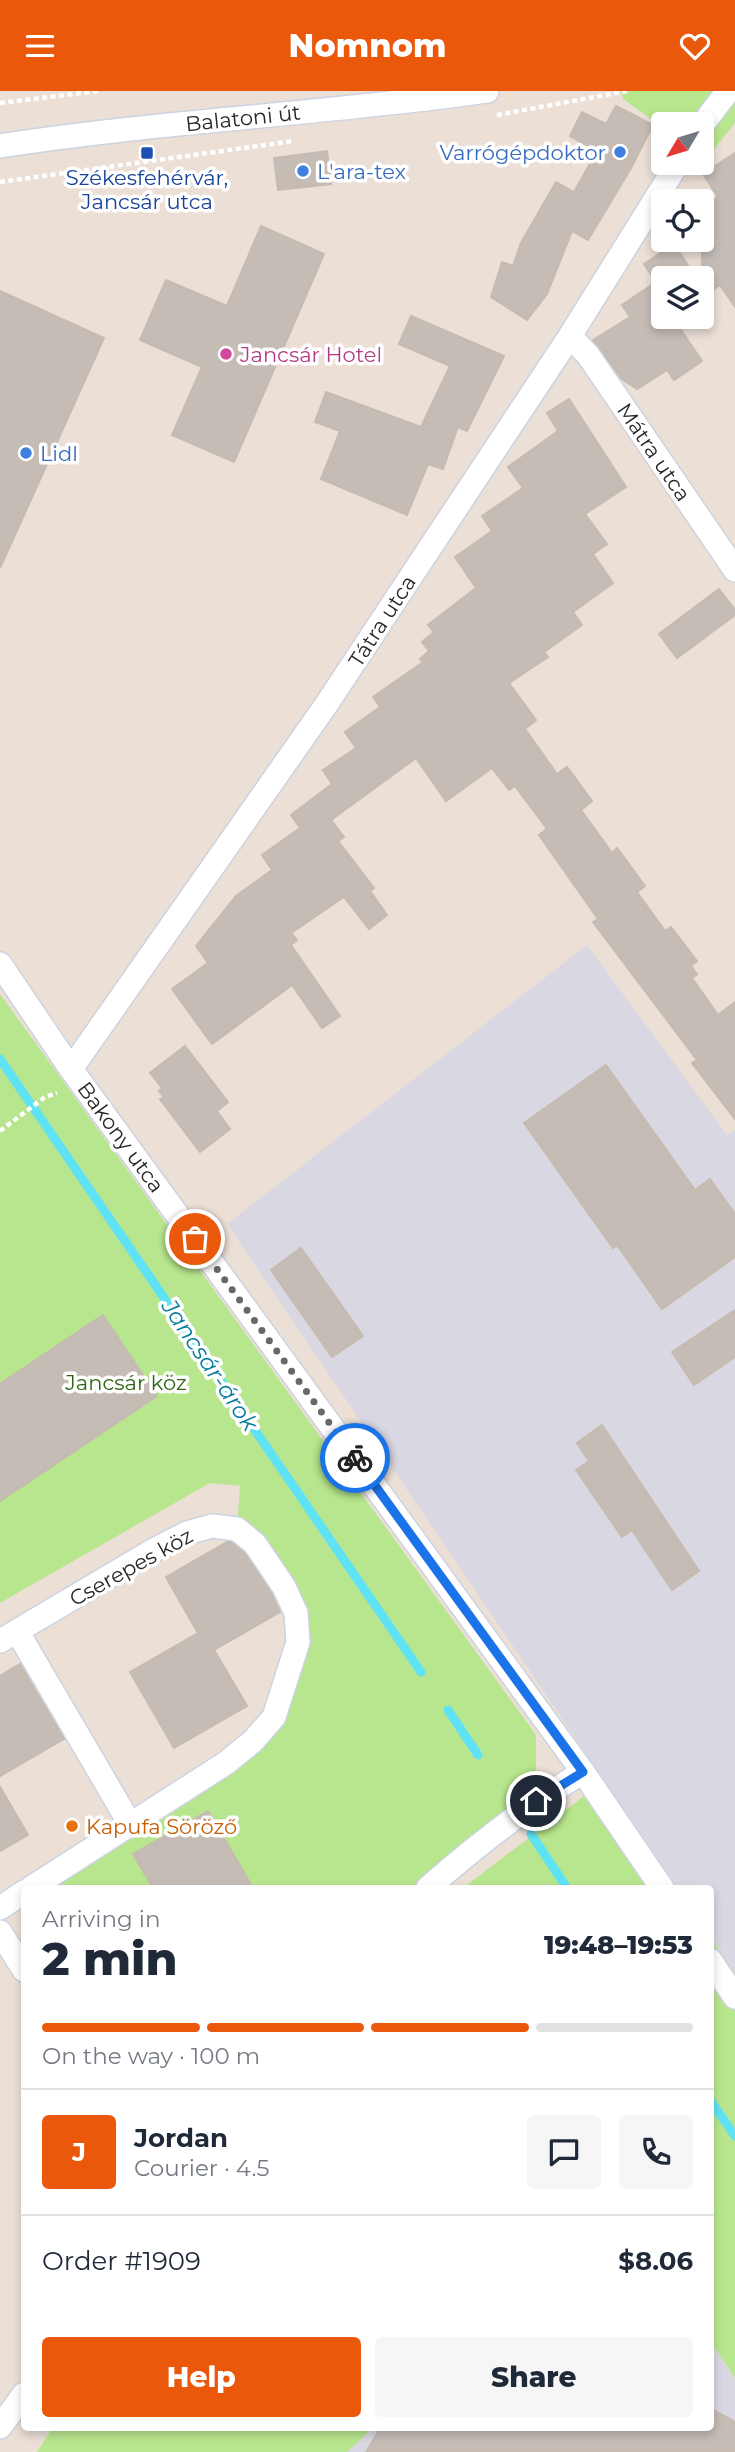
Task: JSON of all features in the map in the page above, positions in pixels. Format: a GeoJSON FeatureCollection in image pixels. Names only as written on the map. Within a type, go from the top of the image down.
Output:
{"type":"FeatureCollection","features":[{"type":"Feature","properties":{"kind":"street","name":"Balatoni út"},"geometry":{"type":"LineString","coordinates":[[0,146],[239,118],[387,105],[487,91]]}},
{"type":"Feature","properties":{"kind":"street"},"geometry":{"type":"LineString","coordinates":[[712,112],[728,91]]}},
{"type":"Feature","properties":{"kind":"street","name":"Tátra utca"},"geometry":{"type":"LineString","coordinates":[[71,1069],[326,705],[569,336],[670,175]]}},
{"type":"Feature","properties":{"kind":"street","name":"Mátra utca"},"geometry":{"type":"LineString","coordinates":[[569,336],[588,355],[735,570]]}},
{"type":"Feature","properties":{"kind":"street","name":"Bakony utca"},"geometry":{"type":"LineString","coordinates":[[0,964],[71,1069],[583,1772],[660,1885]]}},
{"type":"Feature","properties":{"kind":"street","name":"Cserepes köz"},"geometry":{"type":"LineString","coordinates":[[36,1885],[226,1763],[253,1741],[274,1717],[298,1642],[296,1613],[284,1587],[255,1544],[237,1529],[212,1526],[187,1533],[8,1636],[130,1824]]}},
{"type":"Feature","properties":{"kind":"street"},"geometry":{"type":"LineString","coordinates":[[431,1885],[467,1853],[536,1801],[583,1772]]}},
{"type":"Feature","properties":{"kind":"street"},"geometry":{"type":"LineString","coordinates":[[0,1908],[21,1894]]}},
{"type":"Feature","properties":{"kind":"street"},"geometry":{"type":"LineString","coordinates":[[0,1932],[21,1965]]}},
{"type":"Feature","properties":{"kind":"street"},"geometry":{"type":"LineString","coordinates":[[714,1967],[735,1997]]}},
{"type":"Feature","properties":{"kind":"street"},"geometry":{"type":"LineString","coordinates":[[0,2427],[21,2398]]}},
{"type":"Feature","properties":{"kind":"path"},"geometry":{"type":"LineString","coordinates":[[0,103],[98,91]]}},
{"type":"Feature","properties":{"kind":"path"},"geometry":{"type":"LineString","coordinates":[[0,181],[105,166]]}},
{"type":"Feature","properties":{"kind":"path"},"geometry":{"type":"LineString","coordinates":[[0,1131],[45,1097]]}},
{"type":"Feature","properties":{"kind":"shaded area"},"geometry":{"type":"Polygon","coordinates":[[[587,945],[727,1135],[735,1131],[735,1973],[714,1942],[714,1885],[675,1885],[227,1224],[587,945]]]}},
{"type":"Feature","properties":{"kind":"shaded area"},"geometry":{"type":"Polygon","coordinates":[[[714,2346],[735,2378],[735,2452],[347,2452],[370,2431],[714,2431],[714,2346]]]}},
{"type":"Feature","properties":{"kind":"green space"},"geometry":{"type":"Polygon","coordinates":[[[621,91],[735,91],[735,123],[714,149],[714,112],[651,112],[651,119],[623,99],[621,91]]]}},
{"type":"Feature","properties":{"kind":"green space","name":"Jancsár köz"},"geometry":{"type":"Polygon","coordinates":[[[0,994],[536,1735],[536,1801],[432,1885],[35,1885],[274,1716],[296,1613],[237,1529],[240,1486],[210,1483],[0,1603],[0,994]]]}},
{"type":"Feature","properties":{"kind":"green space"},"geometry":{"type":"Polygon","coordinates":[[[604,1781],[675,1885],[467,1885],[604,1781]]]}},
{"type":"Feature","properties":{"kind":"green space"},"geometry":{"type":"Polygon","coordinates":[[[714,1943],[735,1973],[735,2378],[714,2346],[714,1943]]]}},
{"type":"Feature","properties":{"kind":"green space"},"geometry":{"type":"Polygon","coordinates":[[[50,2431],[370,2431],[347,2452],[37,2452],[50,2431]]]}},
{"type":"Feature","properties":{"kind":"building"},"geometry":{"type":"Polygon","coordinates":[[[616,106],[651,124],[651,129],[588,240],[572,231],[547,294],[527,320],[491,297],[502,262],[513,266],[521,243],[556,182],[574,192],[597,151],[570,136],[582,112],[606,124],[616,106]]]}},
{"type":"Feature","properties":{"kind":"building","name":"L'ara-tex"},"geometry":{"type":"Polygon","coordinates":[[[327,151],[331,184],[278,190],[274,158],[327,151]]]}},
{"type":"Feature","properties":{"kind":"building"},"geometry":{"type":"Polygon","coordinates":[[[735,153],[735,307],[720,285],[714,289],[714,266],[702,266],[702,252],[714,252],[714,200],[718,197],[704,175],[714,175],[714,167],[735,153]]]}},
{"type":"Feature","properties":{"kind":"building","name":"Jancsár Hotel"},"geometry":{"type":"Polygon","coordinates":[[[261,226],[324,254],[234,462],[172,435],[202,367],[140,340],[166,280],[227,306],[261,226]]]}},
{"type":"Feature","properties":{"kind":"building"},"geometry":{"type":"Polygon","coordinates":[[[662,252],[679,252],[688,266],[651,266],[651,274],[644,264],[662,252]]]}},
{"type":"Feature","properties":{"kind":"building"},"geometry":{"type":"Polygon","coordinates":[[[651,285],[651,329],[680,329],[702,361],[674,380],[667,370],[637,389],[622,379],[593,340],[630,317],[622,305],[651,285]]]}},
{"type":"Feature","properties":{"kind":"building","name":"Lidl"},"geometry":{"type":"Polygon","coordinates":[[[0,291],[104,338],[0,568],[0,291]]]}},
{"type":"Feature","properties":{"kind":"building"},"geometry":{"type":"Polygon","coordinates":[[[411,316],[504,356],[467,431],[458,427],[443,469],[428,464],[407,515],[321,479],[340,431],[315,422],[326,392],[421,427],[450,366],[399,344],[411,316]]]}},
{"type":"Feature","properties":{"kind":"building"},"geometry":{"type":"Polygon","coordinates":[[[569,399],[626,487],[585,514],[607,544],[593,554],[613,583],[573,612],[582,625],[544,652],[548,657],[509,683],[536,720],[525,729],[557,774],[567,767],[592,801],[581,810],[612,853],[617,848],[645,886],[637,892],[665,931],[671,927],[697,961],[691,966],[697,974],[692,978],[718,1015],[735,1002],[735,1119],[692,1063],[697,1060],[593,922],[598,919],[539,835],[547,829],[515,786],[509,790],[492,768],[446,801],[416,758],[331,820],[344,837],[338,841],[374,888],[370,891],[387,915],[369,929],[344,897],[291,933],[297,940],[291,945],[340,1016],[322,1028],[292,985],[212,1044],[172,989],[208,963],[196,946],[236,896],[272,870],[262,855],[300,828],[291,815],[332,784],[323,770],[356,748],[345,732],[380,707],[373,697],[423,662],[420,659],[429,651],[422,642],[434,632],[428,625],[476,588],[455,557],[492,531],[482,516],[523,488],[508,467],[558,431],[547,413],[569,399]]]}},
{"type":"Feature","properties":{"kind":"building"},"geometry":{"type":"Polygon","coordinates":[[[719,589],[735,610],[735,615],[677,658],[659,634],[719,589]]]}},
{"type":"Feature","properties":{"kind":"building"},"geometry":{"type":"Polygon","coordinates":[[[185,1046],[228,1102],[217,1111],[230,1129],[200,1152],[160,1099],[164,1097],[159,1091],[162,1088],[150,1073],[185,1046]]]}},
{"type":"Feature","properties":{"kind":"building"},"geometry":{"type":"Polygon","coordinates":[[[606,1065],[695,1190],[710,1179],[735,1214],[735,1257],[662,1309],[617,1245],[613,1248],[524,1123],[606,1065]]]}},
{"type":"Feature","properties":{"kind":"building"},"geometry":{"type":"Polygon","coordinates":[[[301,1248],[363,1336],[332,1357],[271,1270],[301,1248]]]}},
{"type":"Feature","properties":{"kind":"building"},"geometry":{"type":"Polygon","coordinates":[[[735,1310],[735,1357],[694,1385],[672,1352],[735,1310]]]}},
{"type":"Feature","properties":{"kind":"building"},"geometry":{"type":"Polygon","coordinates":[[[103,1315],[157,1396],[0,1501],[0,1384],[103,1315]]]}},
{"type":"Feature","properties":{"kind":"building"},"geometry":{"type":"Polygon","coordinates":[[[602,1425],[699,1571],[672,1590],[632,1530],[622,1537],[576,1470],[589,1461],[577,1443],[602,1425]]]}},
{"type":"Feature","properties":{"kind":"building"},"geometry":{"type":"Polygon","coordinates":[[[227,1542],[245,1553],[272,1594],[280,1612],[214,1650],[247,1706],[174,1748],[130,1672],[198,1633],[166,1577],[227,1542]]]}},
{"type":"Feature","properties":{"kind":"building"},"geometry":{"type":"Polygon","coordinates":[[[20,1664],[64,1739],[0,1776],[0,1676],[20,1664]]]}},
{"type":"Feature","properties":{"kind":"building"},"geometry":{"type":"Polygon","coordinates":[[[0,1787],[28,1835],[0,1851],[0,1787]]]}},
{"type":"Feature","properties":{"kind":"building"},"geometry":{"type":"Polygon","coordinates":[[[208,1811],[251,1885],[151,1885],[133,1854],[208,1811]]]}},
{"type":"Feature","properties":{"kind":"building"},"geometry":{"type":"Polygon","coordinates":[[[714,2410],[735,2422],[735,2452],[366,2452],[379,2431],[714,2431],[714,2410]]]}},
{"type":"Feature","properties":{"kind":"waterway","name":"Jancsár-árok"},"geometry":{"type":"LineString","coordinates":[[0,1059],[421,1672]]}},
{"type":"Feature","properties":{"kind":"waterway","name":"Jancsár-árok"},"geometry":{"type":"LineString","coordinates":[[448,1710],[478,1755]]}},
{"type":"Feature","properties":{"kind":"waterway","name":"Jancsár-árok"},"geometry":{"type":"LineString","coordinates":[[531,1834],[565,1885]]}},
{"type":"Feature","properties":{"kind":"waterway","name":"Jancsár-árok"},"geometry":{"type":"LineString","coordinates":[[714,2106],[735,2136]]}},
{"type":"Feature","properties":{"kind":"way so far"},"geometry":{"type":"LineString","coordinates":[[195,1239],[355,1458]]}},
{"type":"Feature","properties":{"kind":"place","name":"Varrógépdoktor"},"geometry":{"type":"Point","coordinates":[620,152]}},
{"type":"Feature","properties":{"kind":"place","name":"Székesfehérvár, Jancsár utca"},"geometry":{"type":"Point","coordinates":[147,153]}},
{"type":"Feature","properties":{"kind":"place","name":"L'ara-tex"},"geometry":{"type":"Point","coordinates":[303,171]}},
{"type":"Feature","properties":{"kind":"place","name":"Jancsár Hotel"},"geometry":{"type":"Point","coordinates":[226,354]}},
{"type":"Feature","properties":{"kind":"place","name":"Lidl"},"geometry":{"type":"Point","coordinates":[26,453]}},
{"type":"Feature","properties":{"kind":"place","name":"Kapufa Söröző"},"geometry":{"type":"Point","coordinates":[72,1826]}},
{"type":"Feature","properties":{"kind":"route"},"geometry":{"type":"LineString","coordinates":[[355,1458],[583,1772],[536,1801]]}}]}
